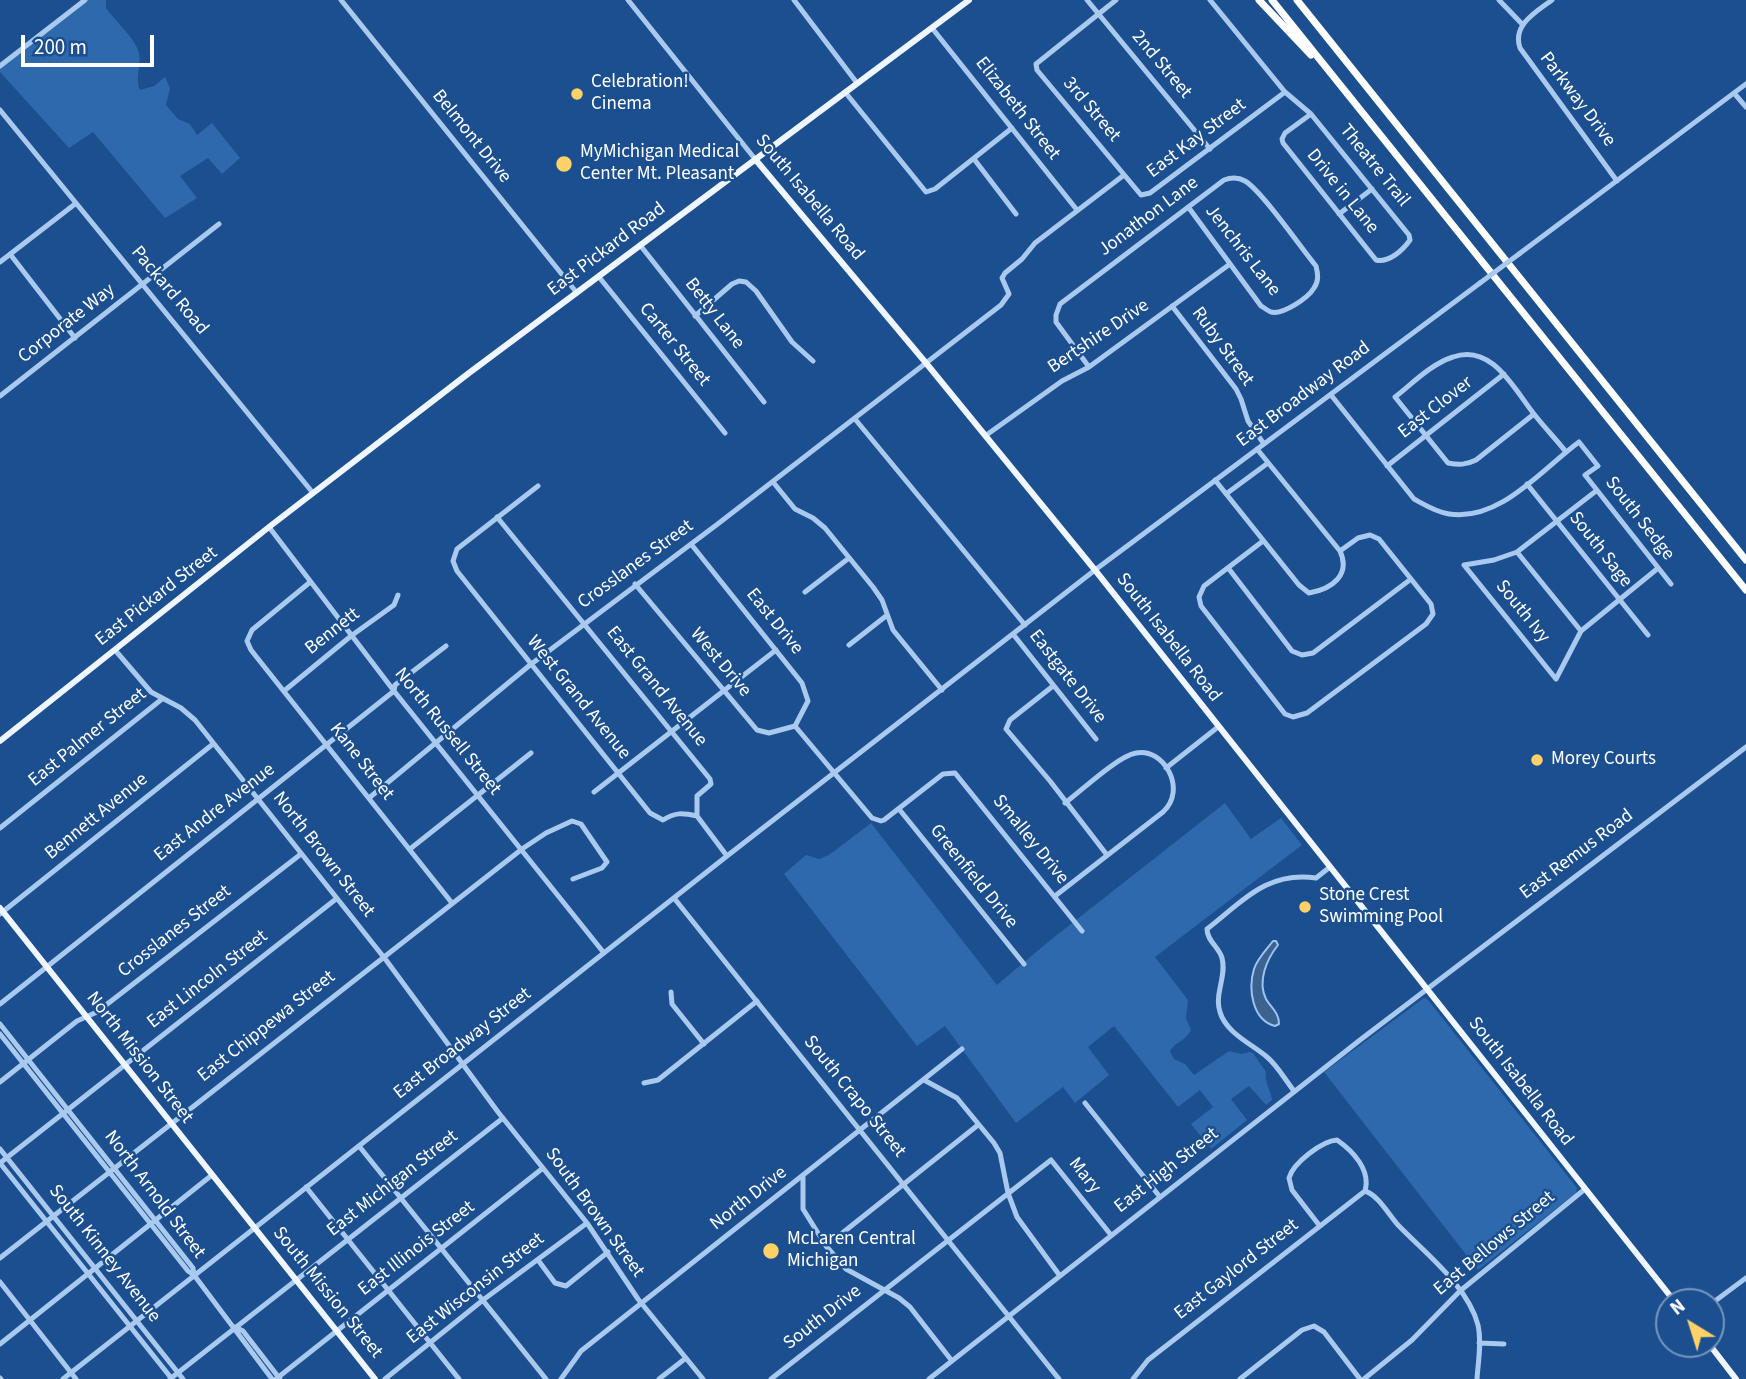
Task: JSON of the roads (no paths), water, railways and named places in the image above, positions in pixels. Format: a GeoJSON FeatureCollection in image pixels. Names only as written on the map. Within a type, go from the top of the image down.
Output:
{"type":"FeatureCollection","features":[{"type":"Feature","properties":{"kind":"highway"},"geometry":{"type":"LineString","coordinates":[[1259,0],[1332,75]]}},
{"type":"Feature","properties":{"kind":"highway"},"geometry":{"type":"LineString","coordinates":[[1272,0],[1746,590]]}},
{"type":"Feature","properties":{"kind":"highway"},"geometry":{"type":"LineString","coordinates":[[1297,0],[1746,560]]}},
{"type":"Feature","properties":{"kind":"main road","name":"East Pickard Road"},"geometry":{"type":"LineString","coordinates":[[333,477],[969,0]]}},
{"type":"Feature","properties":{"kind":"main road","name":"South Isabella Road"},"geometry":{"type":"LineString","coordinates":[[755,159],[1095,570],[1664,1288]]}},
{"type":"Feature","properties":{"kind":"main road","name":"East Pickard Street"},"geometry":{"type":"LineString","coordinates":[[0,741],[333,477]]}},
{"type":"Feature","properties":{"kind":"main road","name":"North Mission Street"},"geometry":{"type":"LineString","coordinates":[[1,911],[254,1227]]}},
{"type":"Feature","properties":{"kind":"main road","name":"South Mission Street"},"geometry":{"type":"LineString","coordinates":[[254,1227],[375,1379]]}},
{"type":"Feature","properties":{"kind":"main road"},"geometry":{"type":"LineString","coordinates":[[1720,1358],[1736,1379]]}},
{"type":"Feature","properties":{"kind":"street"},"geometry":{"type":"LineString","coordinates":[[0,66],[85,0]]}},
{"type":"Feature","properties":{"kind":"street","name":"Belmont Drive"},"geometry":{"type":"LineString","coordinates":[[341,0],[578,293]]}},
{"type":"Feature","properties":{"kind":"street"},"geometry":{"type":"LineString","coordinates":[[630,3],[639,0]]}},
{"type":"Feature","properties":{"kind":"street"},"geometry":{"type":"LineString","coordinates":[[794,0],[857,83]]}},
{"type":"Feature","properties":{"kind":"street","name":"2nd Street"},"geometry":{"type":"LineString","coordinates":[[1087,0],[1210,149]]}},
{"type":"Feature","properties":{"kind":"street"},"geometry":{"type":"LineString","coordinates":[[1098,14],[1116,0]]}},
{"type":"Feature","properties":{"kind":"street","name":"Theatre Trail"},"geometry":{"type":"LineString","coordinates":[[1210,0],[1285,92],[1311,114],[1409,234],[1410,240],[1387,260],[1380,262]]}},
{"type":"Feature","properties":{"kind":"street"},"geometry":{"type":"LineString","coordinates":[[1499,0],[1522,25],[1552,0]]}},
{"type":"Feature","properties":{"kind":"street","name":"South Isabella Road"},"geometry":{"type":"LineString","coordinates":[[630,3],[755,159]]}},
{"type":"Feature","properties":{"kind":"street","name":"3rd Street"},"geometry":{"type":"LineString","coordinates":[[1098,14],[1036,64],[1037,70],[1124,175]]}},
{"type":"Feature","properties":{"kind":"street","name":"Parkway Drive"},"geometry":{"type":"LineString","coordinates":[[1522,25],[1517,36],[1522,53],[1617,181]]}},
{"type":"Feature","properties":{"kind":"street","name":"Elizabeth Street"},"geometry":{"type":"LineString","coordinates":[[932,28],[1077,210]]}},
{"type":"Feature","properties":{"kind":"street","name":"East Broadway Road"},"geometry":{"type":"LineString","coordinates":[[883,736],[1095,570],[1746,84]]}},
{"type":"Feature","properties":{"kind":"street"},"geometry":{"type":"LineString","coordinates":[[845,92],[926,192],[935,189],[1012,128]]}},
{"type":"Feature","properties":{"kind":"street","name":"East Kay Street"},"geometry":{"type":"LineString","coordinates":[[926,363],[1002,305],[1009,294],[1002,278],[1005,273],[1022,260],[1035,243],[1077,210],[1124,175],[1138,193],[1147,195],[1285,92]]}},
{"type":"Feature","properties":{"kind":"street"},"geometry":{"type":"LineString","coordinates":[[1734,93],[1746,107]]}},
{"type":"Feature","properties":{"kind":"street","name":"Packard Road"},"geometry":{"type":"LineString","coordinates":[[0,110],[313,493]]}},
{"type":"Feature","properties":{"kind":"street","name":"Drive in Lane"},"geometry":{"type":"LineString","coordinates":[[1311,114],[1285,133],[1283,143],[1376,261],[1380,262]]}},
{"type":"Feature","properties":{"kind":"street"},"geometry":{"type":"LineString","coordinates":[[974,159],[1017,214]]}},
{"type":"Feature","properties":{"kind":"street","name":"Jonathon Lane"},"geometry":{"type":"LineString","coordinates":[[1090,367],[1060,330],[1056,315],[1060,304],[1224,180],[1238,177],[1253,187],[1315,266],[1318,278],[1315,287],[1289,308],[1272,313]]}},
{"type":"Feature","properties":{"kind":"street"},"geometry":{"type":"LineString","coordinates":[[1339,214],[1372,189]]}},
{"type":"Feature","properties":{"kind":"street"},"geometry":{"type":"LineString","coordinates":[[0,262],[75,204]]}},
{"type":"Feature","properties":{"kind":"street","name":"Jenchris Lane"},"geometry":{"type":"LineString","coordinates":[[1189,208],[1261,306],[1272,313]]}},
{"type":"Feature","properties":{"kind":"street","name":"Corporate Way"},"geometry":{"type":"LineString","coordinates":[[0,396],[219,224]]}},
{"type":"Feature","properties":{"kind":"street","name":"Betty Lane"},"geometry":{"type":"LineString","coordinates":[[640,245],[764,402]]}},
{"type":"Feature","properties":{"kind":"street"},"geometry":{"type":"LineString","coordinates":[[10,254],[75,338]]}},
{"type":"Feature","properties":{"kind":"street","name":"Bertshire Drive"},"geometry":{"type":"LineString","coordinates":[[985,436],[1062,381],[1090,367],[1230,264]]}},
{"type":"Feature","properties":{"kind":"street","name":"Carter Street"},"geometry":{"type":"LineString","coordinates":[[599,277],[725,433]]}},
{"type":"Feature","properties":{"kind":"street"},"geometry":{"type":"LineString","coordinates":[[695,316],[732,284],[746,282],[756,291],[792,342],[813,361]]}},
{"type":"Feature","properties":{"kind":"street","name":"Ruby Street"},"geometry":{"type":"LineString","coordinates":[[1172,306],[1236,389],[1248,421],[1264,444]]}},
{"type":"Feature","properties":{"kind":"street"},"geometry":{"type":"LineString","coordinates":[[1331,395],[1414,499],[1433,510],[1450,514],[1472,513],[1496,506],[1566,452],[1504,374],[1476,354],[1451,357],[1439,363],[1395,397],[1448,463],[1456,464],[1467,464],[1476,460],[1534,414]]}},
{"type":"Feature","properties":{"kind":"street","name":"Crosslanes Street"},"geometry":{"type":"LineString","coordinates":[[369,798],[530,665],[926,363]]}},
{"type":"Feature","properties":{"kind":"street","name":"East Clover"},"geometry":{"type":"LineString","coordinates":[[1387,466],[1504,374]]}},
{"type":"Feature","properties":{"kind":"street"},"geometry":{"type":"LineString","coordinates":[[855,419],[1025,625]]}},
{"type":"Feature","properties":{"kind":"street","name":"South Sedge"},"geometry":{"type":"LineString","coordinates":[[1566,452],[1579,442],[1598,466],[1585,475],[1671,584]]}},
{"type":"Feature","properties":{"kind":"street"},"geometry":{"type":"LineString","coordinates":[[1215,481],[1299,585],[1309,593],[1321,591],[1344,572],[1345,562],[1340,551],[1257,449]]}},
{"type":"Feature","properties":{"kind":"street"},"geometry":{"type":"LineString","coordinates":[[1226,494],[1268,463]]}},
{"type":"Feature","properties":{"kind":"street"},"geometry":{"type":"LineString","coordinates":[[772,482],[796,509],[819,522],[849,558],[878,594],[897,635],[942,690]]}},
{"type":"Feature","properties":{"kind":"street","name":"South Sage"},"geometry":{"type":"LineString","coordinates":[[1527,484],[1648,635]]}},
{"type":"Feature","properties":{"kind":"street"},"geometry":{"type":"LineString","coordinates":[[497,517],[538,486]]}},
{"type":"Feature","properties":{"kind":"street"},"geometry":{"type":"LineString","coordinates":[[1596,491],[1517,552],[1581,631],[1657,569]]}},
{"type":"Feature","properties":{"kind":"street","name":"West Grand Avenue"},"geometry":{"type":"LineString","coordinates":[[497,517],[457,549],[453,561],[457,571],[654,817],[663,820],[673,814],[683,813],[697,816]]}},
{"type":"Feature","properties":{"kind":"street","name":"East Grand Avenue"},"geometry":{"type":"LineString","coordinates":[[497,517],[710,779],[710,785],[698,796],[697,816]]}},
{"type":"Feature","properties":{"kind":"street","name":"North Russell Street"},"geometry":{"type":"LineString","coordinates":[[269,527],[309,583],[604,953]]}},
{"type":"Feature","properties":{"kind":"street"},"geometry":{"type":"LineString","coordinates":[[1264,541],[1203,586],[1199,597],[1201,606],[1285,714],[1293,717],[1307,713],[1426,624],[1433,614],[1431,604],[1379,539],[1370,534],[1358,538],[1340,551]]}},
{"type":"Feature","properties":{"kind":"street","name":"East Drive"},"geometry":{"type":"LineString","coordinates":[[691,544],[802,683],[807,694],[806,708],[795,726]]}},
{"type":"Feature","properties":{"kind":"street","name":"South Ivy"},"geometry":{"type":"LineString","coordinates":[[1517,552],[1494,560],[1464,565],[1556,678],[1581,631]]}},
{"type":"Feature","properties":{"kind":"street"},"geometry":{"type":"LineString","coordinates":[[805,592],[849,558]]}},
{"type":"Feature","properties":{"kind":"street"},"geometry":{"type":"LineString","coordinates":[[1229,569],[1292,652],[1301,655],[1313,653],[1411,579]]}},
{"type":"Feature","properties":{"kind":"street","name":"Kane Street"},"geometry":{"type":"LineString","coordinates":[[309,583],[252,631],[247,641],[251,650],[452,904]]}},
{"type":"Feature","properties":{"kind":"street","name":"West Drive"},"geometry":{"type":"LineString","coordinates":[[635,584],[757,730],[762,733],[777,732],[795,726]]}},
{"type":"Feature","properties":{"kind":"street","name":"Bennett"},"geometry":{"type":"LineString","coordinates":[[284,691],[394,605],[397,595]]}},
{"type":"Feature","properties":{"kind":"street"},"geometry":{"type":"LineString","coordinates":[[849,645],[886,616]]}},
{"type":"Feature","properties":{"kind":"street","name":"Eastgate Drive"},"geometry":{"type":"LineString","coordinates":[[1013,634],[1096,739]]}},
{"type":"Feature","properties":{"kind":"street","name":"East Andre Avenue"},"geometry":{"type":"LineString","coordinates":[[0,1004],[327,745],[394,691],[395,685],[446,646]]}},
{"type":"Feature","properties":{"kind":"street","name":"North Brown Street"},"geometry":{"type":"LineString","coordinates":[[115,650],[143,684],[187,713],[383,956],[463,1063]]}},
{"type":"Feature","properties":{"kind":"street"},"geometry":{"type":"LineString","coordinates":[[594,792],[776,650]]}},
{"type":"Feature","properties":{"kind":"street"},"geometry":{"type":"LineString","coordinates":[[1053,686],[1010,720],[1006,729],[1107,855]]}},
{"type":"Feature","properties":{"kind":"street","name":"East Palmer Street"},"geometry":{"type":"LineString","coordinates":[[0,828],[162,699]]}},
{"type":"Feature","properties":{"kind":"street"},"geometry":{"type":"LineString","coordinates":[[795,726],[872,818],[881,821],[899,809]]}},
{"type":"Feature","properties":{"kind":"street"},"geometry":{"type":"LineString","coordinates":[[1166,768],[1219,727]]}},
{"type":"Feature","properties":{"kind":"street","name":"East Broadway Street"},"geometry":{"type":"LineString","coordinates":[[63,1379],[883,736]]}},
{"type":"Feature","properties":{"kind":"street","name":"Bennett Avenue"},"geometry":{"type":"LineString","coordinates":[[1,911],[213,744]]}},
{"type":"Feature","properties":{"kind":"street","name":"East Remus Road"},"geometry":{"type":"LineString","coordinates":[[1426,989],[1746,747]]}},
{"type":"Feature","properties":{"kind":"street"},"geometry":{"type":"LineString","coordinates":[[410,849],[531,753]]}},
{"type":"Feature","properties":{"kind":"street"},"geometry":{"type":"LineString","coordinates":[[1055,896],[1163,813],[1173,801],[1175,787],[1166,768],[1154,755],[1129,755],[1065,803]]}},
{"type":"Feature","properties":{"kind":"street","name":"Smalley Drive"},"geometry":{"type":"LineString","coordinates":[[899,809],[943,774],[951,772],[958,776],[1082,931]]}},
{"type":"Feature","properties":{"kind":"street","name":"Greenfield Drive"},"geometry":{"type":"LineString","coordinates":[[899,809],[1024,964]]}},
{"type":"Feature","properties":{"kind":"street"},"geometry":{"type":"LineString","coordinates":[[697,816],[727,856]]}},
{"type":"Feature","properties":{"kind":"street","name":"East Chippewa Street"},"geometry":{"type":"LineString","coordinates":[[0,1258],[522,849],[572,821],[581,824],[607,862],[602,868],[573,879]]}},
{"type":"Feature","properties":{"kind":"street","name":"Crosslanes Street"},"geometry":{"type":"LineString","coordinates":[[0,1082],[77,1021],[97,1012],[301,854]]}},
{"type":"Feature","properties":{"kind":"street"},"geometry":{"type":"LineString","coordinates":[[1294,1091],[1268,1057],[1242,1041],[1220,1015],[1218,1002],[1222,955],[1209,938],[1206,929],[1267,883],[1296,875],[1316,877],[1331,867]]}},
{"type":"Feature","properties":{"kind":"street","name":"South Crapo Street"},"geometry":{"type":"LineString","coordinates":[[674,898],[1059,1379]]}},
{"type":"Feature","properties":{"kind":"street","name":"East Lincoln Street"},"geometry":{"type":"LineString","coordinates":[[0,1163],[336,899]]}},
{"type":"Feature","properties":{"kind":"street","name":"East High Street"},"geometry":{"type":"LineString","coordinates":[[929,1379],[1426,989]]}},
{"type":"Feature","properties":{"kind":"street"},"geometry":{"type":"LineString","coordinates":[[671,992],[672,1004],[704,1044]]}},
{"type":"Feature","properties":{"kind":"street"},"geometry":{"type":"LineString","coordinates":[[644,1083],[658,1080],[757,1001]]}},
{"type":"Feature","properties":{"kind":"street","name":"North Arnold Street"},"geometry":{"type":"LineString","coordinates":[[0,1024],[26,1062],[153,1222],[189,1272],[235,1327],[243,1331],[277,1379]]}},
{"type":"Feature","properties":{"kind":"street","name":"North Arnold Street"},"geometry":{"type":"LineString","coordinates":[[0,1034],[26,1062]]}},
{"type":"Feature","properties":{"kind":"street","name":"North Drive"},"geometry":{"type":"LineString","coordinates":[[561,1379],[581,1351],[962,1049]]}},
{"type":"Feature","properties":{"kind":"street","name":"South Brown Street"},"geometry":{"type":"LineString","coordinates":[[463,1063],[587,1223],[626,1284],[703,1379]]}},
{"type":"Feature","properties":{"kind":"street"},"geometry":{"type":"LineString","coordinates":[[924,1080],[957,1098],[1000,1153],[1008,1193],[1017,1217],[1060,1276]]}},
{"type":"Feature","properties":{"kind":"street"},"geometry":{"type":"LineString","coordinates":[[1085,1103],[1160,1197]]}},
{"type":"Feature","properties":{"kind":"street","name":"East Michigan Street"},"geometry":{"type":"LineString","coordinates":[[171,1379],[503,1118]]}},
{"type":"Feature","properties":{"kind":"street"},"geometry":{"type":"LineString","coordinates":[[826,1246],[978,1125]]}},
{"type":"Feature","properties":{"kind":"street"},"geometry":{"type":"LineString","coordinates":[[1319,1225],[1292,1190],[1289,1182],[1291,1171],[1329,1141],[1340,1142],[1364,1169],[1367,1179],[1365,1191],[1370,1192],[1401,1228],[1430,1254],[1473,1312],[1478,1326],[1479,1343],[1476,1379]]}},
{"type":"Feature","properties":{"kind":"street"},"geometry":{"type":"LineString","coordinates":[[359,1146],[546,1379]]}},
{"type":"Feature","properties":{"kind":"street","name":"South Kinney Avenue"},"geometry":{"type":"LineString","coordinates":[[0,1149],[183,1379]]}},
{"type":"Feature","properties":{"kind":"street","name":"Mary"},"geometry":{"type":"LineString","coordinates":[[1027,1178],[1051,1160],[1111,1236]]}},
{"type":"Feature","properties":{"kind":"street","name":"South Kinney Avenue"},"geometry":{"type":"LineString","coordinates":[[0,1163],[171,1379]]}},
{"type":"Feature","properties":{"kind":"street","name":"East Illinois Street"},"geometry":{"type":"LineString","coordinates":[[277,1379],[543,1168]]}},
{"type":"Feature","properties":{"kind":"street"},"geometry":{"type":"LineString","coordinates":[[0,1344],[212,1175]]}},
{"type":"Feature","properties":{"kind":"street"},"geometry":{"type":"LineString","coordinates":[[803,1176],[803,1209],[826,1246],[846,1269],[899,1298],[910,1307],[952,1361]]}},
{"type":"Feature","properties":{"kind":"street","name":"South Drive"},"geometry":{"type":"LineString","coordinates":[[771,1379],[1027,1178]]}},
{"type":"Feature","properties":{"kind":"street"},"geometry":{"type":"LineString","coordinates":[[306,1187],[459,1379]]}},
{"type":"Feature","properties":{"kind":"street","name":"East Bellows Street"},"geometry":{"type":"LineString","coordinates":[[1362,1379],[1412,1340],[1460,1291],[1586,1189]]}},
{"type":"Feature","properties":{"kind":"street","name":"East Gaylord Street"},"geometry":{"type":"LineString","coordinates":[[1133,1379],[1148,1360],[1365,1191]]}},
{"type":"Feature","properties":{"kind":"street","name":"East Wisconsin Street"},"geometry":{"type":"LineString","coordinates":[[385,1379],[587,1223]]}},
{"type":"Feature","properties":{"kind":"street"},"geometry":{"type":"LineString","coordinates":[[538,1260],[555,1283],[566,1286],[608,1252]]}},
{"type":"Feature","properties":{"kind":"street"},"geometry":{"type":"LineString","coordinates":[[1725,1294],[1746,1278]]}},
{"type":"Feature","properties":{"kind":"street"},"geometry":{"type":"LineString","coordinates":[[0,1282],[76,1379]]}},
{"type":"Feature","properties":{"kind":"street"},"geometry":{"type":"LineString","coordinates":[[1240,1379],[1302,1330],[1314,1326],[1324,1332],[1362,1379]]}},
{"type":"Feature","properties":{"kind":"street"},"geometry":{"type":"LineString","coordinates":[[1479,1343],[1504,1344]]}},
{"type":"Feature","properties":{"kind":"street"},"geometry":{"type":"LineString","coordinates":[[659,1379],[686,1358]]}},
{"type":"Feature","properties":{"kind":"place","name":"Celebration! Cinema"},"geometry":{"type":"Point","coordinates":[577,94]}},
{"type":"Feature","properties":{"kind":"place","name":"MyMichigan Medical Center Mt. Pleasant"},"geometry":{"type":"Point","coordinates":[564,164]}},
{"type":"Feature","properties":{"kind":"place","name":"Morey Courts"},"geometry":{"type":"Point","coordinates":[1537,760]}},
{"type":"Feature","properties":{"kind":"place","name":"Stone Crest Swimming Pool"},"geometry":{"type":"Point","coordinates":[1305,907]}},
{"type":"Feature","properties":{"kind":"place","name":"McLaren Central Michigan"},"geometry":{"type":"Point","coordinates":[771,1251]}}]}
